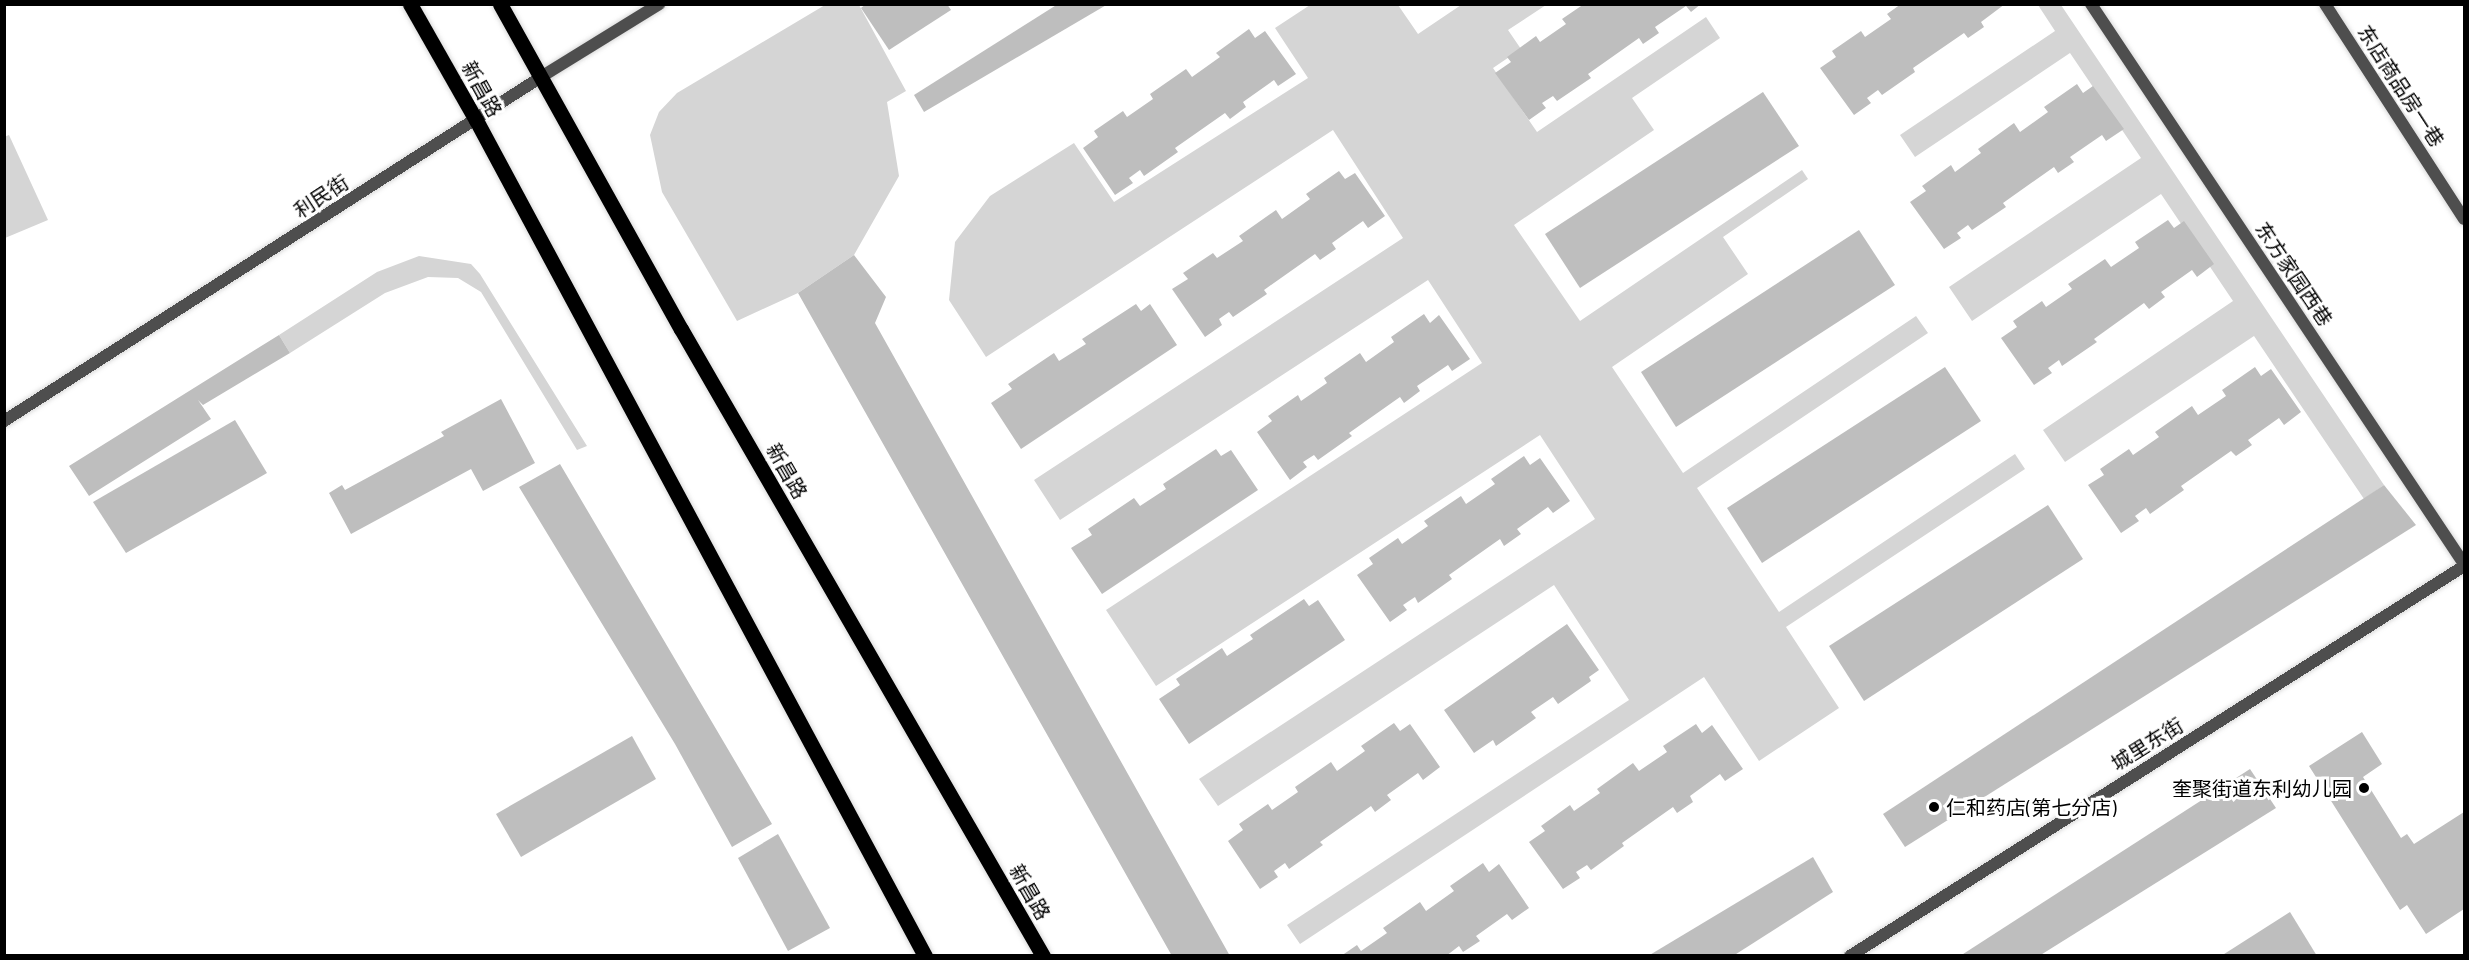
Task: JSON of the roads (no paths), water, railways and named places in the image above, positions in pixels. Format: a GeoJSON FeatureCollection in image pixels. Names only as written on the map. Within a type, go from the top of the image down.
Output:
{"type":"FeatureCollection","features":[{"type":"Feature","properties":{"kind":"main road","name":"新昌路"},"geometry":{"type":"LineString","coordinates":[[410,4],[476,120],[925,956]]}},
{"type":"Feature","properties":{"kind":"main road","name":"新昌路"},"geometry":{"type":"LineString","coordinates":[[500,4],[687,339],[1043,956]]}},
{"type":"Feature","properties":{"kind":"street","name":"利民街"},"geometry":{"type":"LineString","coordinates":[[4,421],[659,4]]}},
{"type":"Feature","properties":{"kind":"street","name":"东方家园西巷"},"geometry":{"type":"LineString","coordinates":[[2091,4],[2464,565]]}},
{"type":"Feature","properties":{"kind":"street","name":"东店商品房一巷"},"geometry":{"type":"LineString","coordinates":[[2325,4],[2464,219]]}},
{"type":"Feature","properties":{"kind":"street","name":"城里东街"},"geometry":{"type":"LineString","coordinates":[[1850,956],[2464,565]]}},
{"type":"Feature","properties":{"kind":"place","name":"奎聚街道东利幼儿园"},"geometry":{"type":"Point","coordinates":[2364,788]}},
{"type":"Feature","properties":{"kind":"place","name":"仁和药店(第七分店)"},"geometry":{"type":"Point","coordinates":[1934,807]}}]}
